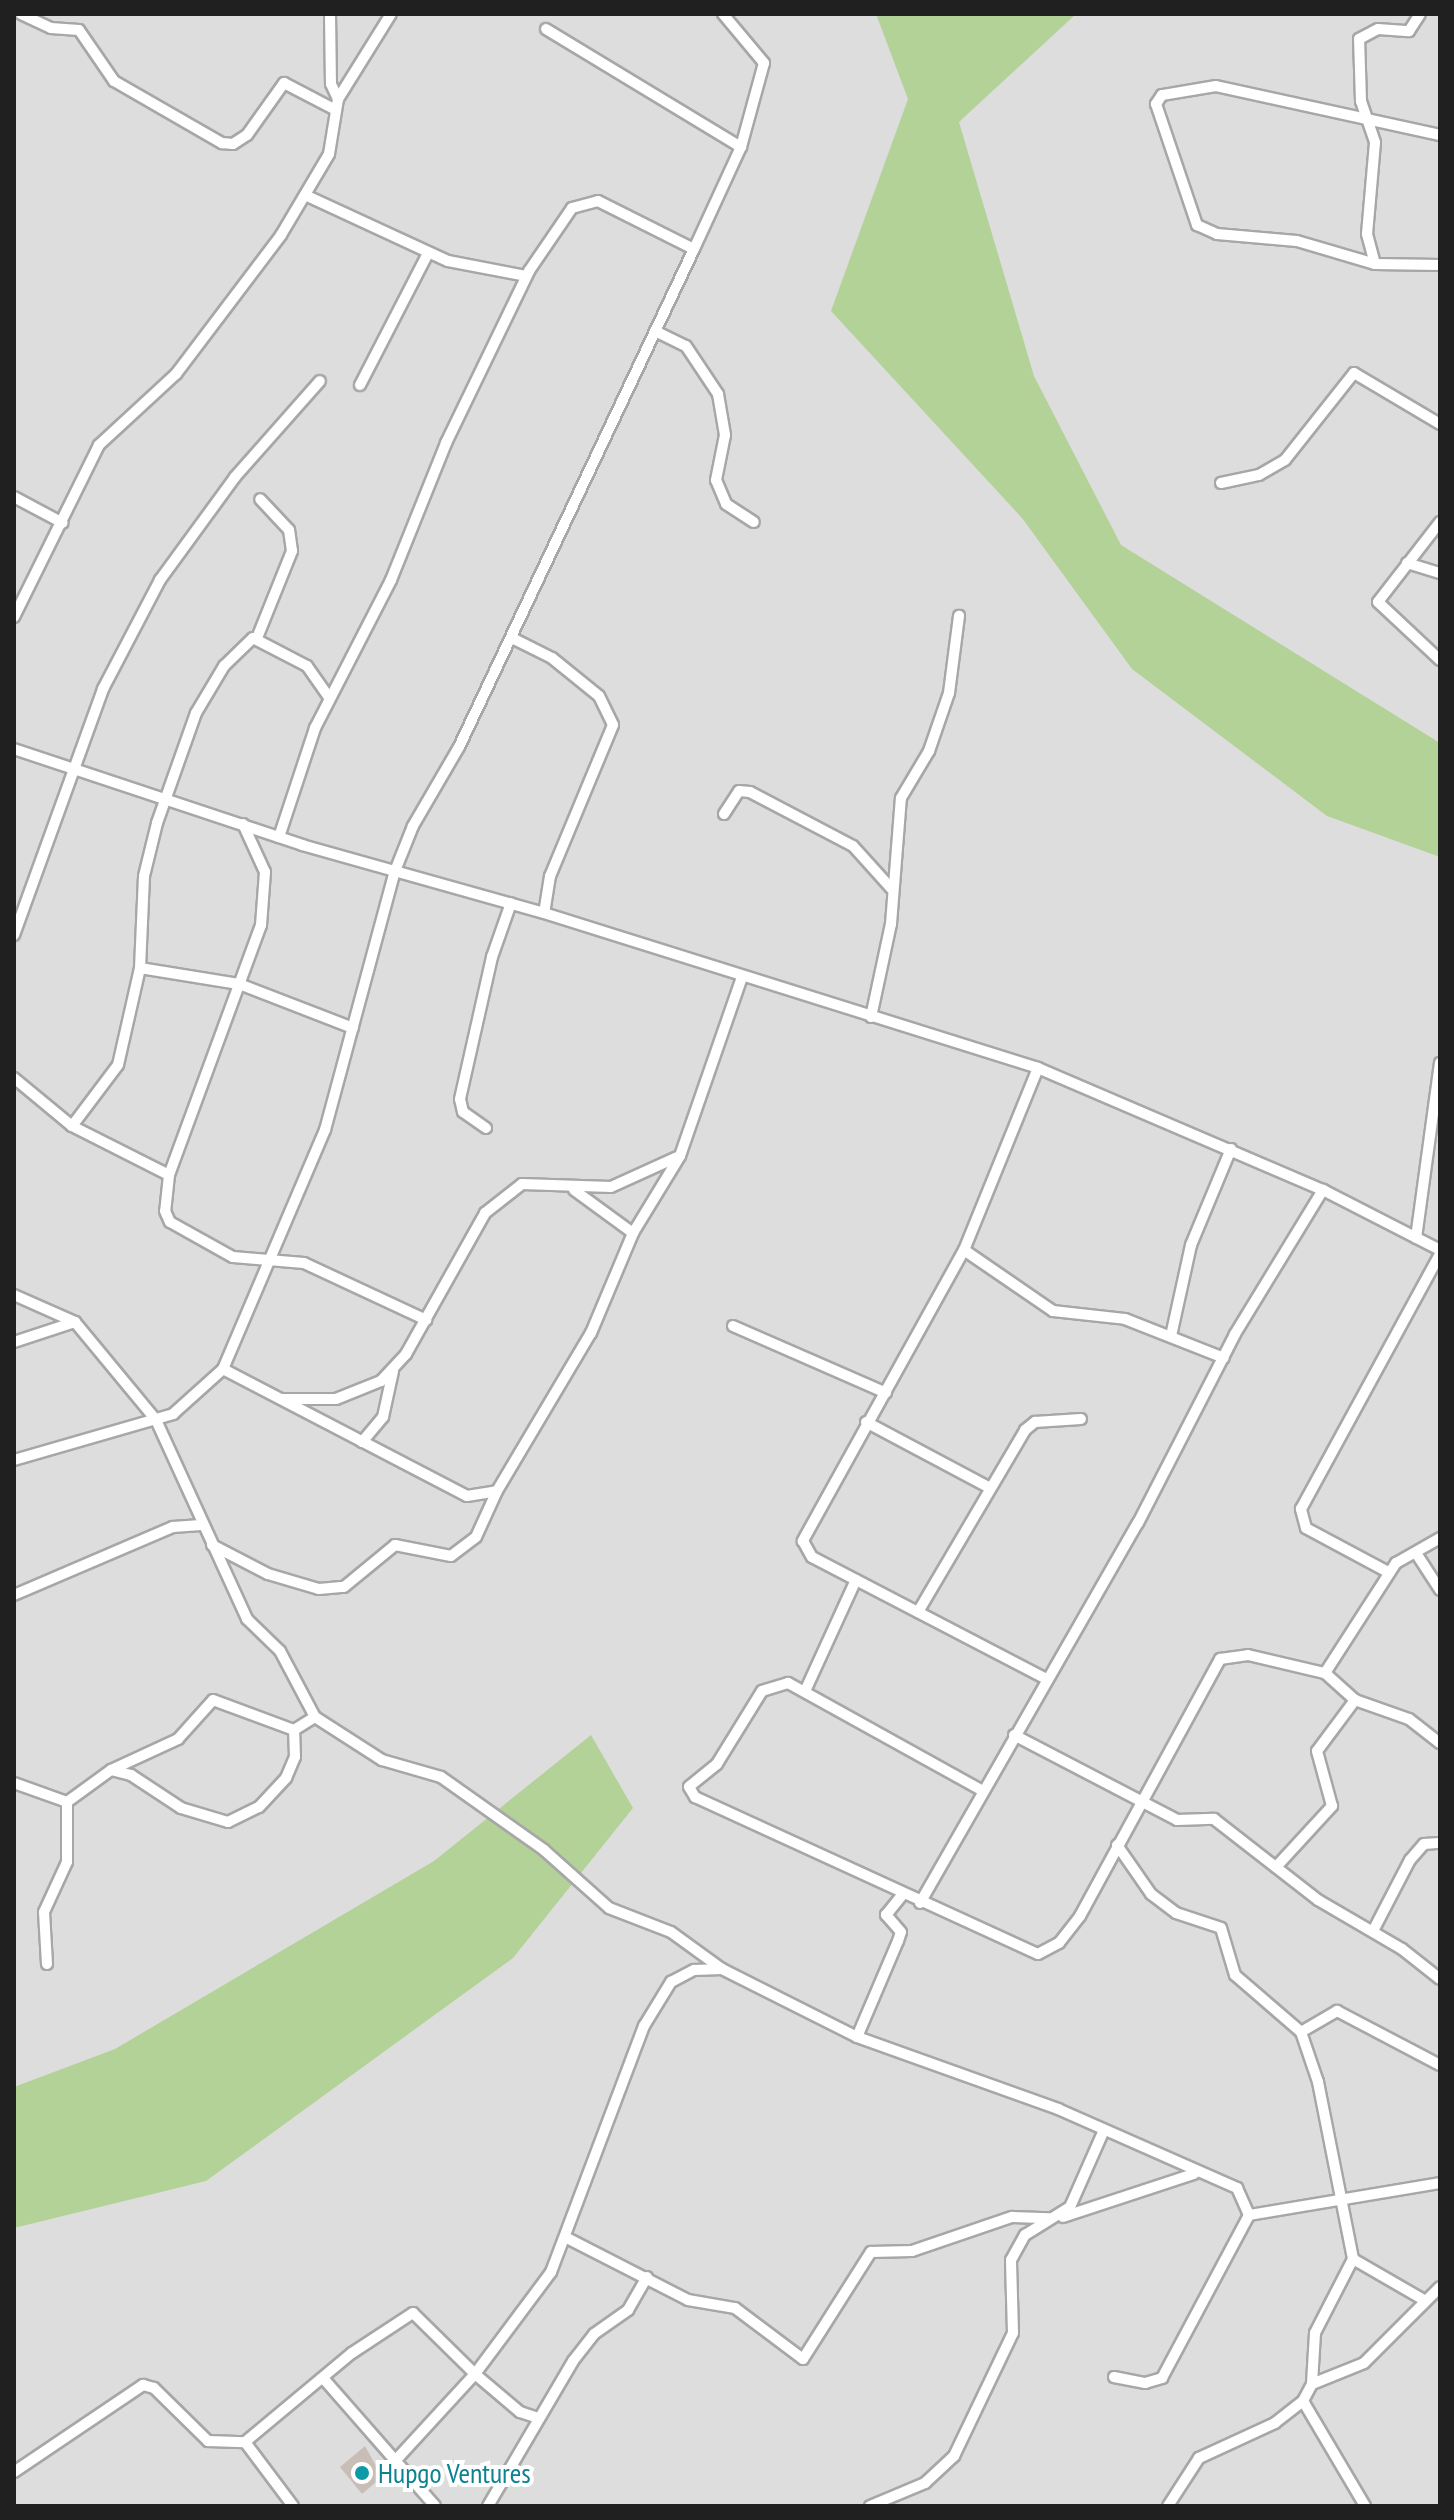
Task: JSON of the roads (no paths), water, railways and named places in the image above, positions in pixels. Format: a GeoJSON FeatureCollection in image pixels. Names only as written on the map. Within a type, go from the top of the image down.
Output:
{"type":"FeatureCollection","features":[{"type":"Feature","properties":{"kind":"street"},"geometry":{"type":"LineString","coordinates":[[21,14],[51,28],[79,30],[114,81],[222,143],[233,144],[247,135],[284,83],[336,104]]}},
{"type":"Feature","properties":{"kind":"street"},"geometry":{"type":"LineString","coordinates":[[14,617],[63,523],[75,485],[99,445],[176,374],[254,273],[329,154],[336,104],[331,84],[330,14]]}},
{"type":"Feature","properties":{"kind":"street"},"geometry":{"type":"LineString","coordinates":[[336,104],[391,14]]}},
{"type":"Feature","properties":{"kind":"street"},"geometry":{"type":"LineString","coordinates":[[14,1460],[156,1420],[191,1401],[223,1369],[325,1130],[395,871],[512,638],[741,147],[764,63],[723,14]]}},
{"type":"Feature","properties":{"kind":"street"},"geometry":{"type":"LineString","coordinates":[[1375,264],[1367,234],[1375,142],[1367,118],[1359,39],[1378,29],[1409,31],[1420,14]]}},
{"type":"Feature","properties":{"kind":"street"},"geometry":{"type":"LineString","coordinates":[[546,29],[741,147]]}},
{"type":"Feature","properties":{"kind":"street"},"geometry":{"type":"LineString","coordinates":[[1440,135],[1216,86],[1162,95],[1156,104],[1197,225],[1217,234],[1297,241],[1375,264],[1440,265]]}},
{"type":"Feature","properties":{"kind":"street"},"geometry":{"type":"LineString","coordinates":[[305,195],[428,253],[526,276]]}},
{"type":"Feature","properties":{"kind":"street"},"geometry":{"type":"LineString","coordinates":[[279,837],[329,698],[391,580],[446,443],[526,276],[572,208],[589,199],[694,249]]}},
{"type":"Feature","properties":{"kind":"street"},"geometry":{"type":"LineString","coordinates":[[360,385],[428,253]]}},
{"type":"Feature","properties":{"kind":"street"},"geometry":{"type":"LineString","coordinates":[[655,331],[686,346],[718,394],[725,435],[716,480],[726,504],[754,522]]}},
{"type":"Feature","properties":{"kind":"street"},"geometry":{"type":"LineString","coordinates":[[1221,483],[1259,475],[1285,460],[1354,373],[1440,424]]}},
{"type":"Feature","properties":{"kind":"street"},"geometry":{"type":"LineString","coordinates":[[14,935],[78,770],[103,689],[160,580],[235,477],[320,381]]}},
{"type":"Feature","properties":{"kind":"street"},"geometry":{"type":"LineString","coordinates":[[14,497],[63,523]]}},
{"type":"Feature","properties":{"kind":"street"},"geometry":{"type":"LineString","coordinates":[[72,1126],[118,1065],[140,968],[144,876],[167,799],[213,681],[257,638],[292,551],[289,530],[260,499]]}},
{"type":"Feature","properties":{"kind":"street"},"geometry":{"type":"LineString","coordinates":[[1440,522],[1407,563],[1379,606],[1440,660]]}},
{"type":"Feature","properties":{"kind":"street"},"geometry":{"type":"LineString","coordinates":[[1407,563],[1440,573]]}},
{"type":"Feature","properties":{"kind":"street"},"geometry":{"type":"LineString","coordinates":[[871,1017],[891,924],[891,888],[901,798],[929,751],[949,693],[959,616]]}},
{"type":"Feature","properties":{"kind":"street"},"geometry":{"type":"LineString","coordinates":[[257,638],[307,666],[329,698]]}},
{"type":"Feature","properties":{"kind":"street"},"geometry":{"type":"LineString","coordinates":[[512,638],[552,658],[599,696],[613,725],[550,876],[544,913]]}},
{"type":"Feature","properties":{"kind":"street"},"geometry":{"type":"LineString","coordinates":[[14,749],[279,837],[544,913],[741,980],[1038,1068],[1323,1190],[1440,1252],[1301,1509],[1306,1528],[1388,1572]]}},
{"type":"Feature","properties":{"kind":"street"},"geometry":{"type":"LineString","coordinates":[[724,814],[739,791],[750,792],[853,846],[891,888]]}},
{"type":"Feature","properties":{"kind":"street"},"geometry":{"type":"LineString","coordinates":[[243,824],[265,872],[265,899],[257,945],[239,984],[169,1175],[163,1199],[170,1222],[233,1257],[266,1264],[304,1263],[426,1320]]}},
{"type":"Feature","properties":{"kind":"street"},"geometry":{"type":"LineString","coordinates":[[486,1128],[463,1112],[460,1099],[492,957],[511,903]]}},
{"type":"Feature","properties":{"kind":"street"},"geometry":{"type":"LineString","coordinates":[[140,968],[239,984],[353,1028]]}},
{"type":"Feature","properties":{"kind":"street"},"geometry":{"type":"LineString","coordinates":[[212,1545],[268,1574],[319,1589],[344,1587],[395,1545],[451,1556],[476,1537],[497,1491],[591,1333],[633,1233],[680,1156],[741,980]]}},
{"type":"Feature","properties":{"kind":"street"},"geometry":{"type":"LineString","coordinates":[[1416,1238],[1440,1063]]}},
{"type":"Feature","properties":{"kind":"street"},"geometry":{"type":"LineString","coordinates":[[1038,1068],[964,1250],[886,1393],[866,1422],[803,1541],[812,1557],[1046,1679]]}},
{"type":"Feature","properties":{"kind":"street"},"geometry":{"type":"LineString","coordinates":[[14,1078],[72,1126],[169,1175]]}},
{"type":"Feature","properties":{"kind":"street"},"geometry":{"type":"LineString","coordinates":[[1171,1336],[1191,1245],[1231,1149]]}},
{"type":"Feature","properties":{"kind":"street"},"geometry":{"type":"LineString","coordinates":[[362,1442],[383,1417],[393,1371],[426,1320],[485,1213],[522,1184],[574,1190],[611,1187],[680,1156]]}},
{"type":"Feature","properties":{"kind":"street"},"geometry":{"type":"LineString","coordinates":[[574,1190],[633,1233]]}},
{"type":"Feature","properties":{"kind":"street"},"geometry":{"type":"LineString","coordinates":[[920,1903],[1138,1523],[1224,1358],[1323,1190]]}},
{"type":"Feature","properties":{"kind":"street"},"geometry":{"type":"LineString","coordinates":[[964,1250],[1053,1311],[1105,1314],[1224,1358]]}},
{"type":"Feature","properties":{"kind":"street"},"geometry":{"type":"LineString","coordinates":[[14,1295],[75,1322],[156,1420],[201,1525],[247,1619],[280,1651],[315,1717],[382,1760],[441,1777],[544,1850],[609,1908],[671,1932],[722,1969],[857,2037],[927,2058],[1104,2130],[1194,2174],[1237,2188],[1249,2215]]}},
{"type":"Feature","properties":{"kind":"street"},"geometry":{"type":"LineString","coordinates":[[14,1342],[75,1322]]}},
{"type":"Feature","properties":{"kind":"street"},"geometry":{"type":"LineString","coordinates":[[733,1326],[886,1393]]}},
{"type":"Feature","properties":{"kind":"street"},"geometry":{"type":"LineString","coordinates":[[223,1369],[467,1496],[497,1491]]}},
{"type":"Feature","properties":{"kind":"street"},"geometry":{"type":"LineString","coordinates":[[279,1399],[349,1397],[393,1371]]}},
{"type":"Feature","properties":{"kind":"street"},"geometry":{"type":"LineString","coordinates":[[918,1612],[1029,1425],[1081,1419]]}},
{"type":"Feature","properties":{"kind":"street"},"geometry":{"type":"LineString","coordinates":[[866,1422],[990,1488]]}},
{"type":"Feature","properties":{"kind":"street"},"geometry":{"type":"LineString","coordinates":[[14,1595],[173,1527],[201,1525]]}},
{"type":"Feature","properties":{"kind":"street"},"geometry":{"type":"LineString","coordinates":[[1325,1673],[1388,1572],[1440,1538]]}},
{"type":"Feature","properties":{"kind":"street"},"geometry":{"type":"LineString","coordinates":[[1416,1553],[1440,1590]]}},
{"type":"Feature","properties":{"kind":"street"},"geometry":{"type":"LineString","coordinates":[[806,1689],[856,1580]]}},
{"type":"Feature","properties":{"kind":"street"},"geometry":{"type":"LineString","coordinates":[[983,1791],[806,1689],[779,1683],[762,1691],[717,1764],[692,1781],[691,1792],[920,1903],[1038,1954],[1069,1932],[1220,1659],[1248,1655],[1325,1673],[1355,1700],[1409,1719],[1440,1743]]}},
{"type":"Feature","properties":{"kind":"street"},"geometry":{"type":"LineString","coordinates":[[67,1802],[111,1770],[178,1739],[213,1700],[294,1730]]}},
{"type":"Feature","properties":{"kind":"street"},"geometry":{"type":"LineString","coordinates":[[1276,1867],[1332,1806],[1317,1751],[1355,1700]]}},
{"type":"Feature","properties":{"kind":"street"},"geometry":{"type":"LineString","coordinates":[[294,1730],[315,1717]]}},
{"type":"Feature","properties":{"kind":"street"},"geometry":{"type":"LineString","coordinates":[[111,1770],[131,1775],[181,1808],[228,1822],[259,1807],[286,1778],[295,1757],[294,1730]]}},
{"type":"Feature","properties":{"kind":"street"},"geometry":{"type":"LineString","coordinates":[[1014,1735],[1177,1820],[1214,1819],[1276,1867],[1440,1979]]}},
{"type":"Feature","properties":{"kind":"street"},"geometry":{"type":"LineString","coordinates":[[14,1783],[67,1802]]}},
{"type":"Feature","properties":{"kind":"street"},"geometry":{"type":"LineString","coordinates":[[47,1964],[44,1912],[67,1862],[67,1802]]}},
{"type":"Feature","properties":{"kind":"street"},"geometry":{"type":"LineString","coordinates":[[1373,1931],[1410,1860],[1424,1844],[1440,1843]]}},
{"type":"Feature","properties":{"kind":"street"},"geometry":{"type":"LineString","coordinates":[[1117,1845],[1151,1894],[1176,1913],[1221,1928],[1235,1975],[1301,2032],[1343,2204],[1353,2259],[1315,2333],[1312,2384],[1303,2401],[1275,2423],[1199,2458],[1168,2506]]}},
{"type":"Feature","properties":{"kind":"street"},"geometry":{"type":"LineString","coordinates":[[857,2037],[901,1932],[886,1915],[903,1894]]}},
{"type":"Feature","properties":{"kind":"street"},"geometry":{"type":"LineString","coordinates":[[395,2461],[475,2374],[551,2272],[600,2133],[660,1998],[679,1977],[722,1969]]}},
{"type":"Feature","properties":{"kind":"street"},"geometry":{"type":"LineString","coordinates":[[1301,2032],[1337,2011],[1440,2065]]}},
{"type":"Feature","properties":{"kind":"street"},"geometry":{"type":"LineString","coordinates":[[870,2506],[925,2483],[954,2456],[1013,2333],[1011,2260],[1034,2226],[1070,2207],[1104,2130]]}},
{"type":"Feature","properties":{"kind":"street"},"geometry":{"type":"LineString","coordinates":[[1034,2226],[1194,2174]]}},
{"type":"Feature","properties":{"kind":"street"},"geometry":{"type":"LineString","coordinates":[[1249,2215],[1343,2204],[1440,2183]]}},
{"type":"Feature","properties":{"kind":"street"},"geometry":{"type":"LineString","coordinates":[[1114,2377],[1145,2383],[1162,2378],[1249,2215]]}},
{"type":"Feature","properties":{"kind":"street"},"geometry":{"type":"LineString","coordinates":[[565,2237],[688,2300],[735,2308],[803,2359],[871,2252],[912,2251],[1012,2217],[1049,2218]]}},
{"type":"Feature","properties":{"kind":"street"},"geometry":{"type":"LineString","coordinates":[[1353,2259],[1424,2300]]}},
{"type":"Feature","properties":{"kind":"street"},"geometry":{"type":"LineString","coordinates":[[488,2506],[573,2361],[594,2334],[628,2310],[647,2277]]}},
{"type":"Feature","properties":{"kind":"street"},"geometry":{"type":"LineString","coordinates":[[1312,2384],[1364,2363],[1440,2287]]}},
{"type":"Feature","properties":{"kind":"street"},"geometry":{"type":"LineString","coordinates":[[14,2472],[143,2385],[154,2388],[208,2441],[245,2442],[323,2378],[413,2313],[475,2374],[520,2412],[539,2418]]}},
{"type":"Feature","properties":{"kind":"street"},"geometry":{"type":"LineString","coordinates":[[323,2378],[435,2506]]}},
{"type":"Feature","properties":{"kind":"street"},"geometry":{"type":"LineString","coordinates":[[1303,2401],[1365,2506]]}},
{"type":"Feature","properties":{"kind":"street"},"geometry":{"type":"LineString","coordinates":[[245,2442],[293,2506]]}},
{"type":"Feature","properties":{"kind":"place","name":"Hupgo Ventures"},"geometry":{"type":"Point","coordinates":[362,2473]}}]}
